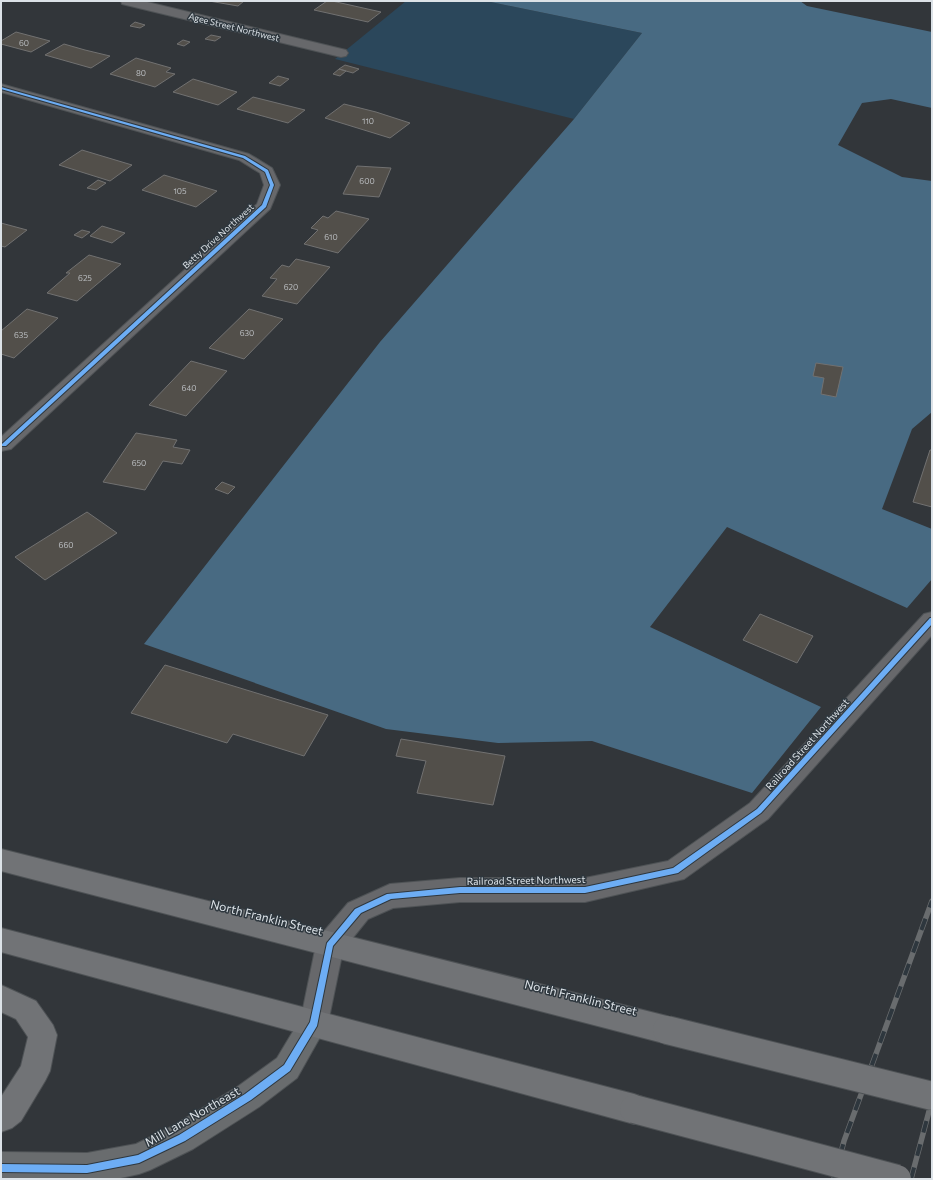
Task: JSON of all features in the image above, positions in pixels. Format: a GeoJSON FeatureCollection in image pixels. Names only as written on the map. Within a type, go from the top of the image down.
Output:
{"type":"FeatureCollection","features":[{"type":"Feature","properties":{"kind":"main road","name":"North Franklin Street"},"geometry":{"type":"LineString","coordinates":[[1,860],[330,945],[932,1096]]}},
{"type":"Feature","properties":{"kind":"main road"},"geometry":{"type":"LineString","coordinates":[[1,940],[897,1179]]}},
{"type":"Feature","properties":{"kind":"main road"},"geometry":{"type":"LineString","coordinates":[[1,998],[26,1010],[43,1035],[35,1071],[10,1110],[1,1117]]}},
{"type":"Feature","properties":{"kind":"street","name":"Agee Street Northwest"},"geometry":{"type":"LineString","coordinates":[[127,1],[341,53]]}},
{"type":"Feature","properties":{"kind":"street","name":"Betty Drive Northwest"},"geometry":{"type":"LineString","coordinates":[[1,88],[244,157],[267,171],[272,186],[264,206],[4,445]]}},
{"type":"Feature","properties":{"kind":"street","name":"Railroad Street Northwest"},"geometry":{"type":"LineString","coordinates":[[314,1023],[330,945],[358,911],[390,896],[460,890],[585,890],[675,871],[759,811],[932,620]]}},
{"type":"Feature","properties":{"kind":"street","name":"Mill Lane Northeast"},"geometry":{"type":"LineString","coordinates":[[1,1168],[87,1169],[140,1159],[182,1138],[248,1097],[287,1068],[314,1023]]}},
{"type":"Feature","properties":{"kind":"shaded area"},"geometry":{"type":"Polygon","coordinates":[[[406,1],[486,1],[642,33],[574,119],[335,59],[406,1]]]}},
{"type":"Feature","properties":{"kind":"shaded area"},"geometry":{"type":"Polygon","coordinates":[[[486,1],[800,1],[807,6],[932,32],[932,108],[891,99],[862,103],[838,145],[902,177],[932,181],[932,412],[912,429],[882,509],[932,529],[932,579],[907,608],[727,527],[650,627],[821,707],[752,793],[592,741],[498,743],[386,729],[144,644],[380,342],[574,119],[642,33],[486,1]]]}},
{"type":"Feature","properties":{"kind":"building"},"geometry":{"type":"Polygon","coordinates":[[[209,1],[244,1],[238,6],[209,1]]]}},
{"type":"Feature","properties":{"kind":"building"},"geometry":{"type":"Polygon","coordinates":[[[327,1],[381,12],[368,22],[314,10],[327,1]]]}},
{"type":"Feature","properties":{"kind":"building"},"geometry":{"type":"Polygon","coordinates":[[[135,22],[145,25],[140,28],[130,26],[135,22]]]}},
{"type":"Feature","properties":{"kind":"building"},"geometry":{"type":"Polygon","coordinates":[[[16,32],[50,41],[31,52],[1,44],[1,41],[16,32]]]}},
{"type":"Feature","properties":{"kind":"building"},"geometry":{"type":"Polygon","coordinates":[[[211,35],[221,37],[215,41],[205,39],[211,35]]]}},
{"type":"Feature","properties":{"kind":"building"},"geometry":{"type":"Polygon","coordinates":[[[183,40],[190,42],[184,46],[177,44],[183,40]]]}},
{"type":"Feature","properties":{"kind":"building"},"geometry":{"type":"Polygon","coordinates":[[[64,44],[110,56],[91,68],[45,55],[64,44]]]}},
{"type":"Feature","properties":{"kind":"building"},"geometry":{"type":"Polygon","coordinates":[[[136,58],[171,68],[166,72],[175,74],[155,87],[110,74],[136,58]]]}},
{"type":"Feature","properties":{"kind":"building"},"geometry":{"type":"Polygon","coordinates":[[[345,65],[359,69],[353,73],[339,69],[345,65]]]}},
{"type":"Feature","properties":{"kind":"building"},"geometry":{"type":"Polygon","coordinates":[[[339,69],[346,71],[340,76],[333,74],[339,69]]]}},
{"type":"Feature","properties":{"kind":"building"},"geometry":{"type":"Polygon","coordinates":[[[278,76],[289,79],[280,86],[269,83],[278,76]]]}},
{"type":"Feature","properties":{"kind":"building"},"geometry":{"type":"Polygon","coordinates":[[[193,79],[237,92],[218,105],[173,92],[193,79]]]}},
{"type":"Feature","properties":{"kind":"building"},"geometry":{"type":"Polygon","coordinates":[[[253,97],[305,110],[288,123],[237,109],[253,97]]]}},
{"type":"Feature","properties":{"kind":"building"},"geometry":{"type":"Polygon","coordinates":[[[344,104],[410,123],[390,138],[325,118],[344,104]]]}},
{"type":"Feature","properties":{"kind":"building"},"geometry":{"type":"Polygon","coordinates":[[[82,150],[132,165],[110,181],[59,165],[82,150]]]}},
{"type":"Feature","properties":{"kind":"building"},"geometry":{"type":"Polygon","coordinates":[[[357,166],[391,168],[379,197],[343,194],[357,166]]]}},
{"type":"Feature","properties":{"kind":"building"},"geometry":{"type":"Polygon","coordinates":[[[164,175],[217,191],[196,207],[142,190],[164,175]]]}},
{"type":"Feature","properties":{"kind":"building"},"geometry":{"type":"Polygon","coordinates":[[[98,180],[106,183],[96,190],[87,188],[98,180]]]}},
{"type":"Feature","properties":{"kind":"building"},"geometry":{"type":"Polygon","coordinates":[[[336,211],[369,219],[338,253],[304,244],[318,230],[311,228],[323,216],[328,218],[336,211]]]}},
{"type":"Feature","properties":{"kind":"building"},"geometry":{"type":"Polygon","coordinates":[[[1,223],[27,230],[5,247],[1,246],[1,223]]]}},
{"type":"Feature","properties":{"kind":"building"},"geometry":{"type":"Polygon","coordinates":[[[102,226],[125,233],[112,243],[90,236],[102,226]]]}},
{"type":"Feature","properties":{"kind":"building"},"geometry":{"type":"Polygon","coordinates":[[[82,230],[90,232],[82,238],[74,235],[82,230]]]}},
{"type":"Feature","properties":{"kind":"building"},"geometry":{"type":"Polygon","coordinates":[[[89,255],[121,264],[77,301],[47,293],[70,273],[66,273],[89,255]]]}},
{"type":"Feature","properties":{"kind":"building"},"geometry":{"type":"Polygon","coordinates":[[[296,259],[330,267],[297,304],[262,296],[277,279],[270,278],[282,265],[289,267],[296,259]]]}},
{"type":"Feature","properties":{"kind":"building"},"geometry":{"type":"Polygon","coordinates":[[[27,309],[58,318],[14,358],[1,354],[1,331],[27,309]]]}},
{"type":"Feature","properties":{"kind":"building"},"geometry":{"type":"Polygon","coordinates":[[[249,309],[283,319],[244,359],[209,348],[249,309]]]}},
{"type":"Feature","properties":{"kind":"building"},"geometry":{"type":"Polygon","coordinates":[[[191,361],[227,371],[186,416],[149,405],[191,361]]]}},
{"type":"Feature","properties":{"kind":"building"},"geometry":{"type":"Polygon","coordinates":[[[816,363],[843,367],[836,397],[821,394],[824,378],[813,376],[816,363]]]}},
{"type":"Feature","properties":{"kind":"building"},"geometry":{"type":"Polygon","coordinates":[[[136,433],[177,440],[173,447],[190,450],[182,464],[163,461],[145,490],[103,482],[136,433]]]}},
{"type":"Feature","properties":{"kind":"building"},"geometry":{"type":"Polygon","coordinates":[[[930,450],[932,450],[932,507],[913,502],[930,450]]]}},
{"type":"Feature","properties":{"kind":"building"},"geometry":{"type":"Polygon","coordinates":[[[222,482],[235,487],[228,494],[215,489],[222,482]]]}},
{"type":"Feature","properties":{"kind":"building"},"geometry":{"type":"Polygon","coordinates":[[[87,512],[117,533],[45,580],[15,557],[87,512]]]}},
{"type":"Feature","properties":{"kind":"building"},"geometry":{"type":"Polygon","coordinates":[[[760,614],[813,636],[797,663],[743,640],[760,614]]]}},
{"type":"Feature","properties":{"kind":"building"},"geometry":{"type":"Polygon","coordinates":[[[165,665],[328,715],[304,756],[233,734],[227,743],[131,713],[165,665]]]}},
{"type":"Feature","properties":{"kind":"building"},"geometry":{"type":"Polygon","coordinates":[[[401,739],[505,756],[493,805],[417,793],[426,761],[396,756],[401,739]]]}},
{"type":"Feature","properties":{"kind":"railway"},"geometry":{"type":"LineString","coordinates":[[834,1179],[844,1141],[932,901]]}},
{"type":"Feature","properties":{"kind":"railway"},"geometry":{"type":"LineString","coordinates":[[911,1179],[932,1100]]}},
{"type":"Feature","properties":{"kind":"cycle path"},"geometry":{"type":"LineString","coordinates":[[1,88],[244,157],[267,171],[272,185],[264,206],[4,445]]}},
{"type":"Feature","properties":{"kind":"cycle path"},"geometry":{"type":"LineString","coordinates":[[1,1168],[87,1169],[139,1159],[182,1138],[248,1097],[287,1068],[314,1023],[330,945],[358,911],[390,896],[460,890],[585,890],[675,871],[759,811],[932,620]]}}]}
